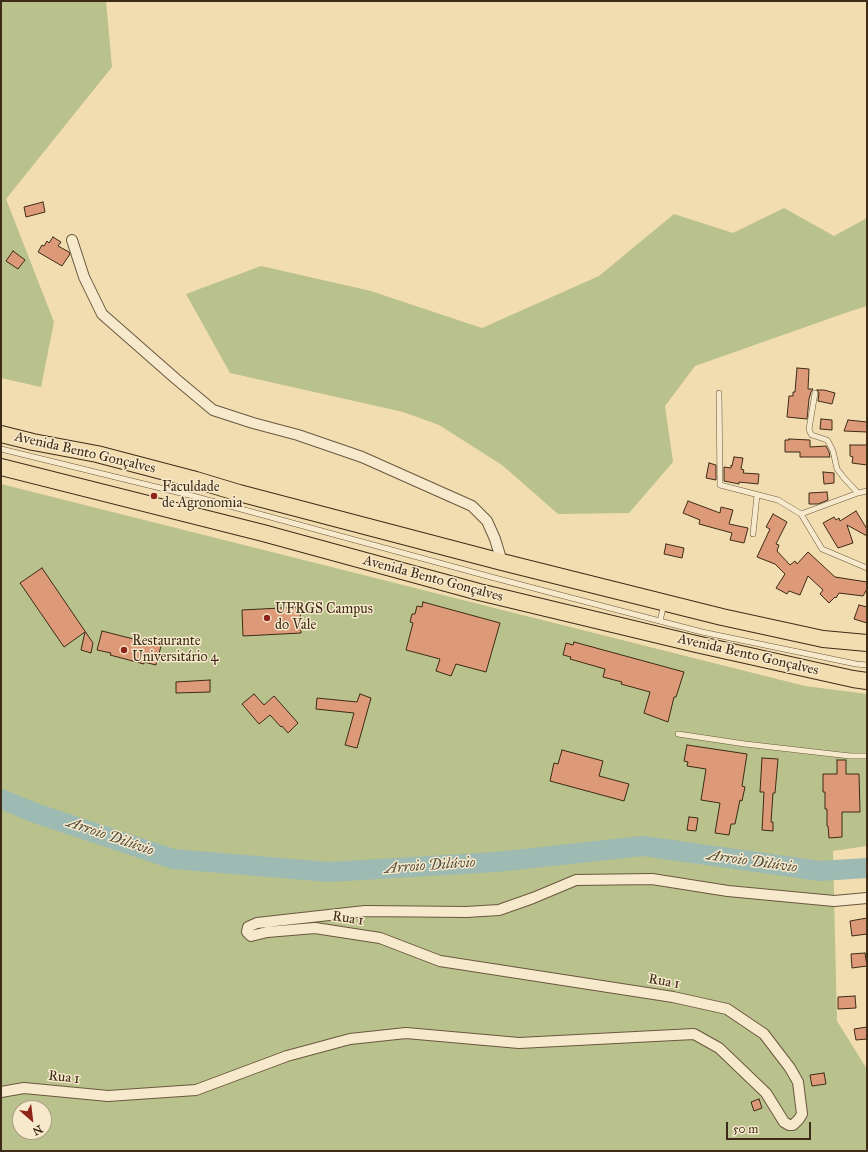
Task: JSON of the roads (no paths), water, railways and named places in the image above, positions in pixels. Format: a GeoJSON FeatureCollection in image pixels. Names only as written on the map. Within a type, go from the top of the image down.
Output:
{"type":"FeatureCollection","features":[{"type":"Feature","properties":{"kind":"main road","name":"Avenida Bento Gonçalves"},"geometry":{"type":"LineString","coordinates":[[1,434],[33,442],[97,454],[502,562],[722,617],[823,639],[867,643]]}},
{"type":"Feature","properties":{"kind":"main road","name":"Avenida Bento Gonçalves"},"geometry":{"type":"LineString","coordinates":[[1,467],[263,533],[480,592],[696,644],[867,681]]}},
{"type":"Feature","properties":{"kind":"street"},"geometry":{"type":"LineString","coordinates":[[72,240],[84,277],[102,314],[213,410],[298,435],[354,455],[472,506],[487,521],[495,539],[502,562]]}},
{"type":"Feature","properties":{"kind":"street","name":"Rua 1"},"geometry":{"type":"LineString","coordinates":[[1,1092],[24,1088],[108,1096],[196,1090],[287,1056],[308,1050],[350,1039],[406,1033],[520,1043],[694,1034],[719,1048],[766,1093],[784,1122],[789,1125],[793,1125],[800,1119],[802,1114],[798,1082],[790,1068],[764,1034],[727,1009],[673,997],[440,961],[380,938],[315,928],[267,932],[251,936],[247,932],[248,927],[257,923],[364,911],[466,912],[499,910],[576,880],[652,879],[728,891],[834,902],[867,898]]}},
{"type":"Feature","properties":{"kind":"lane"},"geometry":{"type":"LineString","coordinates":[[719,393],[720,485],[778,500],[801,514],[822,549],[867,568]]}},
{"type":"Feature","properties":{"kind":"lane"},"geometry":{"type":"LineString","coordinates":[[815,393],[809,429],[810,432],[812,435],[826,440],[829,443],[837,469],[858,493]]}},
{"type":"Feature","properties":{"kind":"lane"},"geometry":{"type":"LineString","coordinates":[[1,450],[193,496],[491,577],[702,632],[867,665]]}},
{"type":"Feature","properties":{"kind":"lane"},"geometry":{"type":"LineString","coordinates":[[801,514],[867,491]]}},
{"type":"Feature","properties":{"kind":"lane"},"geometry":{"type":"LineString","coordinates":[[753,534],[757,495]]}},
{"type":"Feature","properties":{"kind":"lane"},"geometry":{"type":"LineString","coordinates":[[660,621],[664,603]]}},
{"type":"Feature","properties":{"kind":"lane"},"geometry":{"type":"LineString","coordinates":[[678,734],[745,744],[843,755],[867,756]]}},
{"type":"Feature","properties":{"kind":"waterway","name":"Arroio Dilúvio"},"geometry":{"type":"LineString","coordinates":[[1,799],[38,814],[173,859],[329,872],[496,862],[643,846],[820,871],[867,868]]}},
{"type":"Feature","properties":{"kind":"place","name":"Faculdade de Agronomia"},"geometry":{"type":"Point","coordinates":[154,496]}},
{"type":"Feature","properties":{"kind":"place","name":"UFRGS Campus do Vale"},"geometry":{"type":"Point","coordinates":[267,618]}},
{"type":"Feature","properties":{"kind":"place","name":"Restaurante Universitário 4"},"geometry":{"type":"Point","coordinates":[124,650]}}]}
